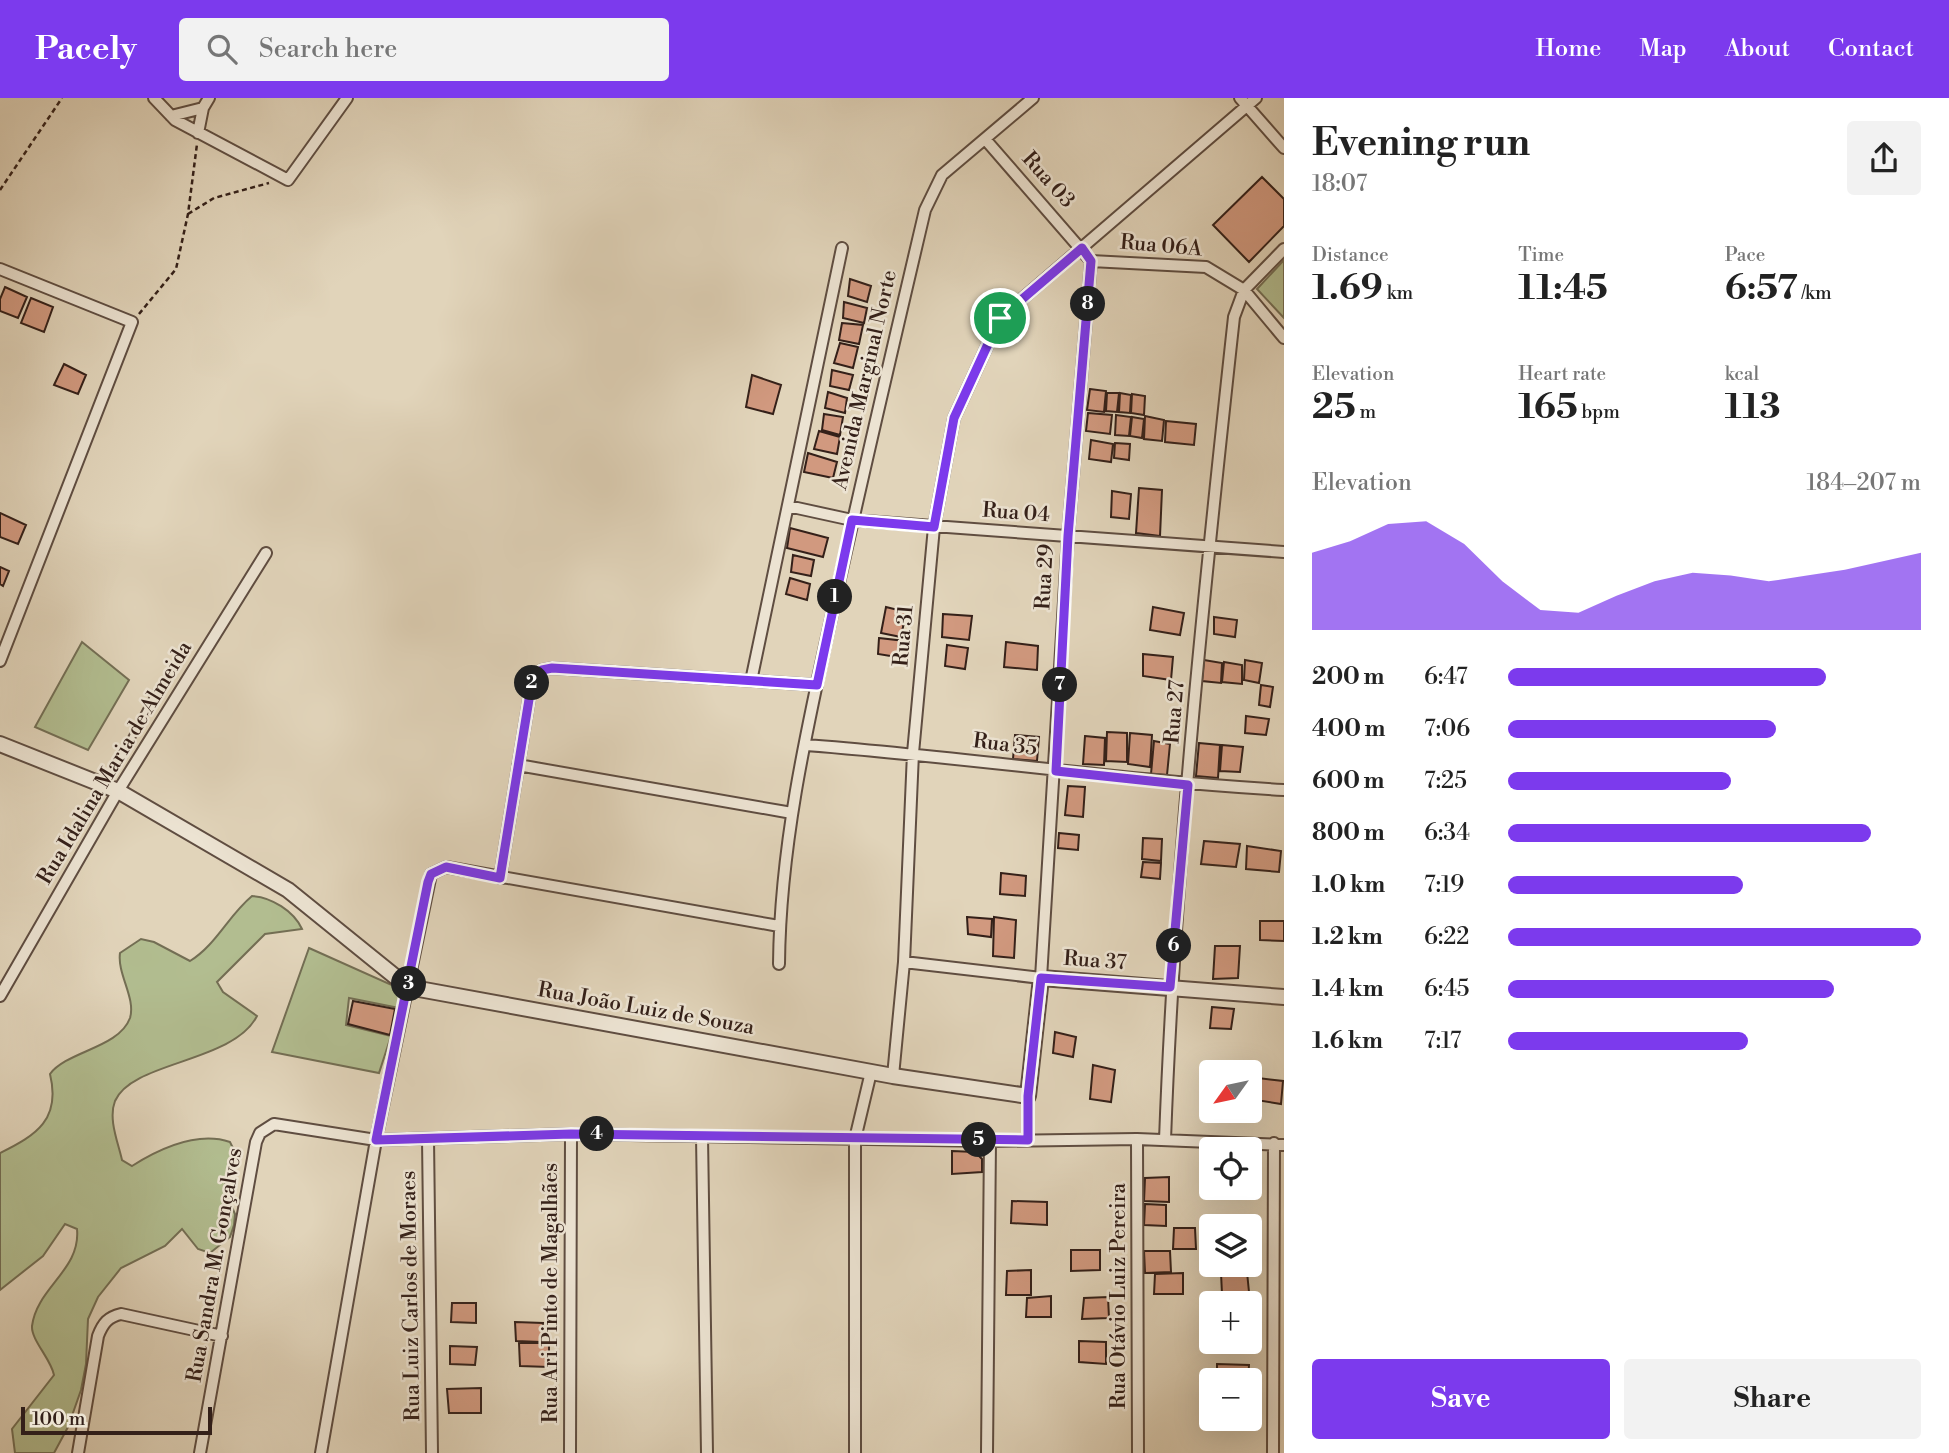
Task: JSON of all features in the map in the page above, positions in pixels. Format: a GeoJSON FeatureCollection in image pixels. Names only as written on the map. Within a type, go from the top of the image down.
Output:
{"type":"FeatureCollection","features":[{"type":"Feature","properties":{"kind":"street"},"geometry":{"type":"LineString","coordinates":[[154,98],[171,116],[282,179],[292,178],[347,98]]}},
{"type":"Feature","properties":{"kind":"street","name":"Avenida Marginal Norte"},"geometry":{"type":"LineString","coordinates":[[779,964],[779,926],[792,813],[852,520],[925,210],[942,175],[1033,98]]}},
{"type":"Feature","properties":{"kind":"street"},"geometry":{"type":"LineString","coordinates":[[1091,261],[1082,248],[1243,102],[1256,98]]}},
{"type":"Feature","properties":{"kind":"street"},"geometry":{"type":"LineString","coordinates":[[1243,102],[1284,148]]}},
{"type":"Feature","properties":{"kind":"street"},"geometry":{"type":"LineString","coordinates":[[171,116],[206,103]]}},
{"type":"Feature","properties":{"kind":"street"},"geometry":{"type":"LineString","coordinates":[[198,133],[206,103]]}},
{"type":"Feature","properties":{"kind":"street","name":"Rua 03"},"geometry":{"type":"LineString","coordinates":[[985,139],[1082,248]]}},
{"type":"Feature","properties":{"kind":"street"},"geometry":{"type":"LineString","coordinates":[[751,681],[842,248]]}},
{"type":"Feature","properties":{"kind":"street","name":"Rua 31"},"geometry":{"type":"LineString","coordinates":[[893,1076],[904,962],[913,753],[934,527],[954,418],[1000,318],[1082,248]]}},
{"type":"Feature","properties":{"kind":"street"},"geometry":{"type":"LineString","coordinates":[[1244,290],[1284,249]]}},
{"type":"Feature","properties":{"kind":"street","name":"Rua 06A"},"geometry":{"type":"LineString","coordinates":[[1091,261],[1206,267],[1244,290],[1284,338]]}},
{"type":"Feature","properties":{"kind":"street","name":"Rua 29"},"geometry":{"type":"LineString","coordinates":[[1028,1140],[1028,1096],[1041,978],[1056,771],[1068,536],[1091,261]]}},
{"type":"Feature","properties":{"kind":"street"},"geometry":{"type":"LineString","coordinates":[[0,283],[2,270],[132,322],[0,661]]}},
{"type":"Feature","properties":{"kind":"street","name":"Rua 27"},"geometry":{"type":"LineString","coordinates":[[1165,1140],[1170,987],[1209,545],[1234,317],[1244,290]]}},
{"type":"Feature","properties":{"kind":"street","name":"Rua 04"},"geometry":{"type":"LineString","coordinates":[[788,506],[852,520],[1284,552]]}},
{"type":"Feature","properties":{"kind":"street","name":"Rua Idalina Maria de Almeida"},"geometry":{"type":"LineString","coordinates":[[0,996],[112,789],[266,553]]}},
{"type":"Feature","properties":{"kind":"street"},"geometry":{"type":"LineString","coordinates":[[500,878],[532,681],[542,670],[552,668],[817,685]]}},
{"type":"Feature","properties":{"kind":"street","name":"Rua João Luiz de Souza"},"geometry":{"type":"LineString","coordinates":[[0,744],[112,789],[288,890],[408,987],[893,1076],[1028,1096]]}},
{"type":"Feature","properties":{"kind":"street","name":"Rua 35"},"geometry":{"type":"LineString","coordinates":[[806,744],[913,753],[1188,785],[1284,790]]}},
{"type":"Feature","properties":{"kind":"street"},"geometry":{"type":"LineString","coordinates":[[518,765],[792,813]]}},
{"type":"Feature","properties":{"kind":"street"},"geometry":{"type":"LineString","coordinates":[[321,1453],[376,1140],[431,874],[446,867],[779,926]]}},
{"type":"Feature","properties":{"kind":"street","name":"Rua 37"},"geometry":{"type":"LineString","coordinates":[[904,962],[1041,978],[1284,997]]}},
{"type":"Feature","properties":{"kind":"street"},"geometry":{"type":"LineString","coordinates":[[855,1453],[855,1139],[871,1072]]}},
{"type":"Feature","properties":{"kind":"street","name":"Rua Sandra M. Gonçalves"},"geometry":{"type":"LineString","coordinates":[[200,1453],[256,1142],[266,1128],[284,1124],[376,1140]]}},
{"type":"Feature","properties":{"kind":"street"},"geometry":{"type":"LineString","coordinates":[[376,1140],[571,1134],[855,1139],[1137,1139],[1279,1144],[1273,1453]]}},
{"type":"Feature","properties":{"kind":"street","name":"Rua Ari Pinto de Magalhães"},"geometry":{"type":"LineString","coordinates":[[570,1453],[571,1134]]}},
{"type":"Feature","properties":{"kind":"street"},"geometry":{"type":"LineString","coordinates":[[702,1137],[707,1453]]}},
{"type":"Feature","properties":{"kind":"street","name":"Rua Luiz Carlos de Moraes"},"geometry":{"type":"LineString","coordinates":[[428,1139],[432,1453]]}},
{"type":"Feature","properties":{"kind":"street","name":"Rua Otávio Luiz Pereira"},"geometry":{"type":"LineString","coordinates":[[1137,1139],[1138,1453]]}},
{"type":"Feature","properties":{"kind":"street"},"geometry":{"type":"LineString","coordinates":[[987,1453],[989,1140]]}},
{"type":"Feature","properties":{"kind":"street"},"geometry":{"type":"LineString","coordinates":[[78,1453],[98,1336],[103,1324],[112,1316],[121,1314],[222,1336]]}},
{"type":"Feature","properties":{"kind":"lane"},"geometry":{"type":"LineString","coordinates":[[112,789],[156,692]]}},
{"type":"Feature","properties":{"kind":"path"},"geometry":{"type":"LineString","coordinates":[[0,190],[62,98]]}},
{"type":"Feature","properties":{"kind":"path"},"geometry":{"type":"LineString","coordinates":[[132,322],[176,270],[188,214],[198,133]]}},
{"type":"Feature","properties":{"kind":"path"},"geometry":{"type":"LineString","coordinates":[[188,214],[214,198],[282,179]]}},
{"type":"Feature","properties":{"kind":"green space"},"geometry":{"type":"Polygon","coordinates":[[[1284,260],[1284,318],[1257,289],[1284,260]]]}},
{"type":"Feature","properties":{"kind":"green space"},"geometry":{"type":"Polygon","coordinates":[[[82,642],[129,680],[88,750],[35,727],[82,642]]]}},
{"type":"Feature","properties":{"kind":"green space"},"geometry":{"type":"Polygon","coordinates":[[[252,896],[281,906],[293,916],[302,929],[265,934],[217,982],[223,992],[257,1016],[245,1032],[227,1043],[141,1077],[125,1088],[113,1108],[114,1130],[122,1160],[132,1166],[166,1148],[192,1140],[217,1139],[230,1142],[235,1152],[225,1178],[225,1191],[235,1214],[230,1237],[210,1253],[198,1249],[182,1229],[165,1246],[121,1268],[98,1297],[88,1319],[86,1364],[81,1390],[68,1427],[54,1453],[15,1453],[12,1429],[54,1375],[32,1326],[42,1300],[72,1256],[77,1229],[65,1224],[43,1256],[0,1290],[0,1153],[25,1139],[43,1124],[52,1103],[50,1074],[68,1060],[115,1036],[130,1018],[131,1002],[121,969],[120,953],[141,939],[154,942],[190,961],[207,947],[252,896]]]}},
{"type":"Feature","properties":{"kind":"green space"},"geometry":{"type":"Polygon","coordinates":[[[309,948],[403,990],[399,1008],[349,998],[346,1025],[391,1036],[379,1073],[272,1052],[309,948]]]}},
{"type":"Feature","properties":{"kind":"building"},"geometry":{"type":"Polygon","coordinates":[[[1262,177],[1284,199],[1284,226],[1249,262],[1213,225],[1262,177]]]}},
{"type":"Feature","properties":{"kind":"building"},"geometry":{"type":"Polygon","coordinates":[[[850,279],[871,286],[867,302],[848,296],[850,279]]]}},
{"type":"Feature","properties":{"kind":"building"},"geometry":{"type":"Polygon","coordinates":[[[5,287],[27,297],[18,318],[0,311],[0,299],[5,287]]]}},
{"type":"Feature","properties":{"kind":"building"},"geometry":{"type":"Polygon","coordinates":[[[31,298],[53,307],[44,332],[21,323],[31,298]]]}},
{"type":"Feature","properties":{"kind":"building"},"geometry":{"type":"Polygon","coordinates":[[[844,302],[867,308],[864,323],[843,318],[844,302]]]}},
{"type":"Feature","properties":{"kind":"building"},"geometry":{"type":"Polygon","coordinates":[[[842,323],[863,325],[859,344],[839,340],[842,323]]]}},
{"type":"Feature","properties":{"kind":"building"},"geometry":{"type":"Polygon","coordinates":[[[840,343],[858,347],[853,368],[834,363],[840,343]]]}},
{"type":"Feature","properties":{"kind":"building"},"geometry":{"type":"Polygon","coordinates":[[[64,364],[86,375],[78,394],[54,385],[64,364]]]}},
{"type":"Feature","properties":{"kind":"building"},"geometry":{"type":"Polygon","coordinates":[[[832,370],[853,375],[849,390],[830,386],[832,370]]]}},
{"type":"Feature","properties":{"kind":"building"},"geometry":{"type":"Polygon","coordinates":[[[752,375],[781,385],[773,414],[746,407],[752,375]]]}},
{"type":"Feature","properties":{"kind":"building"},"geometry":{"type":"Polygon","coordinates":[[[1090,389],[1106,391],[1104,412],[1087,410],[1090,389]]]}},
{"type":"Feature","properties":{"kind":"building"},"geometry":{"type":"Polygon","coordinates":[[[828,392],[847,398],[845,413],[825,408],[828,392]]]}},
{"type":"Feature","properties":{"kind":"building"},"geometry":{"type":"Polygon","coordinates":[[[1107,393],[1119,393],[1117,412],[1106,411],[1107,393]]]}},
{"type":"Feature","properties":{"kind":"building"},"geometry":{"type":"Polygon","coordinates":[[[1120,393],[1131,395],[1130,413],[1119,412],[1120,393]]]}},
{"type":"Feature","properties":{"kind":"building"},"geometry":{"type":"Polygon","coordinates":[[[1132,394],[1145,396],[1144,415],[1131,413],[1132,394]]]}},
{"type":"Feature","properties":{"kind":"building"},"geometry":{"type":"Polygon","coordinates":[[[1088,413],[1112,415],[1110,434],[1086,431],[1088,413]]]}},
{"type":"Feature","properties":{"kind":"building"},"geometry":{"type":"Polygon","coordinates":[[[824,414],[843,417],[840,435],[822,430],[824,414]]]}},
{"type":"Feature","properties":{"kind":"building"},"geometry":{"type":"Polygon","coordinates":[[[1116,415],[1131,417],[1129,436],[1115,435],[1116,415]]]}},
{"type":"Feature","properties":{"kind":"building"},"geometry":{"type":"Polygon","coordinates":[[[1145,416],[1164,420],[1162,441],[1144,439],[1145,416]]]}},
{"type":"Feature","properties":{"kind":"building"},"geometry":{"type":"Polygon","coordinates":[[[1132,417],[1144,419],[1142,438],[1130,436],[1132,417]]]}},
{"type":"Feature","properties":{"kind":"building"},"geometry":{"type":"Polygon","coordinates":[[[1166,421],[1196,424],[1194,445],[1165,442],[1166,421]]]}},
{"type":"Feature","properties":{"kind":"building"},"geometry":{"type":"Polygon","coordinates":[[[819,431],[840,437],[837,454],[814,449],[819,431]]]}},
{"type":"Feature","properties":{"kind":"building"},"geometry":{"type":"Polygon","coordinates":[[[1091,440],[1113,444],[1111,462],[1089,459],[1091,440]]]}},
{"type":"Feature","properties":{"kind":"building"},"geometry":{"type":"Polygon","coordinates":[[[1115,443],[1130,444],[1129,460],[1114,458],[1115,443]]]}},
{"type":"Feature","properties":{"kind":"building"},"geometry":{"type":"Polygon","coordinates":[[[808,453],[837,462],[833,478],[804,472],[808,453]]]}},
{"type":"Feature","properties":{"kind":"building"},"geometry":{"type":"Polygon","coordinates":[[[1139,488],[1162,490],[1160,536],[1136,533],[1139,488]]]}},
{"type":"Feature","properties":{"kind":"building"},"geometry":{"type":"Polygon","coordinates":[[[1112,491],[1131,494],[1129,519],[1111,517],[1112,491]]]}},
{"type":"Feature","properties":{"kind":"building"},"geometry":{"type":"Polygon","coordinates":[[[0,513],[26,525],[18,544],[0,537],[0,513]]]}},
{"type":"Feature","properties":{"kind":"building"},"geometry":{"type":"Polygon","coordinates":[[[790,528],[828,538],[823,557],[787,548],[790,528]]]}},
{"type":"Feature","properties":{"kind":"building"},"geometry":{"type":"Polygon","coordinates":[[[793,555],[814,560],[811,576],[791,572],[793,555]]]}},
{"type":"Feature","properties":{"kind":"building"},"geometry":{"type":"Polygon","coordinates":[[[0,567],[9,571],[3,586],[0,584],[0,567]]]}},
{"type":"Feature","properties":{"kind":"building"},"geometry":{"type":"Polygon","coordinates":[[[790,578],[810,584],[807,600],[786,594],[790,578]]]}},
{"type":"Feature","properties":{"kind":"building"},"geometry":{"type":"Polygon","coordinates":[[[886,607],[906,612],[901,637],[881,633],[886,607]]]}},
{"type":"Feature","properties":{"kind":"building"},"geometry":{"type":"Polygon","coordinates":[[[1153,607],[1184,613],[1180,635],[1150,630],[1153,607]]]}},
{"type":"Feature","properties":{"kind":"building"},"geometry":{"type":"Polygon","coordinates":[[[943,614],[972,616],[969,640],[942,637],[943,614]]]}},
{"type":"Feature","properties":{"kind":"building"},"geometry":{"type":"Polygon","coordinates":[[[1214,617],[1237,620],[1235,637],[1214,634],[1214,617]]]}},
{"type":"Feature","properties":{"kind":"building"},"geometry":{"type":"Polygon","coordinates":[[[879,638],[905,641],[903,658],[878,654],[879,638]]]}},
{"type":"Feature","properties":{"kind":"building"},"geometry":{"type":"Polygon","coordinates":[[[1006,642],[1038,646],[1037,670],[1004,667],[1006,642]]]}},
{"type":"Feature","properties":{"kind":"building"},"geometry":{"type":"Polygon","coordinates":[[[947,645],[968,648],[965,669],[945,666],[947,645]]]}},
{"type":"Feature","properties":{"kind":"building"},"geometry":{"type":"Polygon","coordinates":[[[1143,654],[1173,657],[1171,680],[1143,676],[1143,654]]]}},
{"type":"Feature","properties":{"kind":"building"},"geometry":{"type":"Polygon","coordinates":[[[1204,660],[1222,663],[1221,683],[1202,681],[1204,660]]]}},
{"type":"Feature","properties":{"kind":"building"},"geometry":{"type":"Polygon","coordinates":[[[1245,660],[1262,663],[1259,683],[1244,680],[1245,660]]]}},
{"type":"Feature","properties":{"kind":"building"},"geometry":{"type":"Polygon","coordinates":[[[1224,662],[1242,665],[1242,684],[1222,682],[1224,662]]]}},
{"type":"Feature","properties":{"kind":"building"},"geometry":{"type":"Polygon","coordinates":[[[1261,685],[1273,687],[1270,707],[1259,705],[1261,685]]]}},
{"type":"Feature","properties":{"kind":"building"},"geometry":{"type":"Polygon","coordinates":[[[1246,716],[1269,719],[1266,735],[1245,733],[1246,716]]]}},
{"type":"Feature","properties":{"kind":"building"},"geometry":{"type":"Polygon","coordinates":[[[1107,732],[1127,733],[1127,762],[1106,761],[1107,732]]]}},
{"type":"Feature","properties":{"kind":"building"},"geometry":{"type":"Polygon","coordinates":[[[1130,733],[1152,735],[1150,767],[1128,764],[1130,733]]]}},
{"type":"Feature","properties":{"kind":"building"},"geometry":{"type":"Polygon","coordinates":[[[1015,735],[1039,737],[1037,761],[1013,759],[1015,735]]]}},
{"type":"Feature","properties":{"kind":"building"},"geometry":{"type":"Polygon","coordinates":[[[1085,736],[1105,738],[1104,765],[1083,764],[1085,736]]]}},
{"type":"Feature","properties":{"kind":"building"},"geometry":{"type":"Polygon","coordinates":[[[1154,741],[1170,744],[1167,775],[1151,774],[1154,741]]]}},
{"type":"Feature","properties":{"kind":"building"},"geometry":{"type":"Polygon","coordinates":[[[1199,743],[1220,745],[1218,778],[1196,776],[1199,743]]]}},
{"type":"Feature","properties":{"kind":"building"},"geometry":{"type":"Polygon","coordinates":[[[1222,745],[1243,747],[1240,772],[1220,771],[1222,745]]]}},
{"type":"Feature","properties":{"kind":"building"},"geometry":{"type":"Polygon","coordinates":[[[1068,786],[1085,787],[1083,817],[1065,815],[1068,786]]]}},
{"type":"Feature","properties":{"kind":"building"},"geometry":{"type":"Polygon","coordinates":[[[1059,833],[1079,835],[1078,850],[1058,848],[1059,833]]]}},
{"type":"Feature","properties":{"kind":"building"},"geometry":{"type":"Polygon","coordinates":[[[1143,838],[1162,839],[1161,861],[1142,859],[1143,838]]]}},
{"type":"Feature","properties":{"kind":"building"},"geometry":{"type":"Polygon","coordinates":[[[1204,841],[1240,844],[1236,867],[1201,864],[1204,841]]]}},
{"type":"Feature","properties":{"kind":"building"},"geometry":{"type":"Polygon","coordinates":[[[1247,846],[1281,851],[1279,872],[1246,869],[1247,846]]]}},
{"type":"Feature","properties":{"kind":"building"},"geometry":{"type":"Polygon","coordinates":[[[1143,862],[1161,863],[1160,879],[1141,877],[1143,862]]]}},
{"type":"Feature","properties":{"kind":"building"},"geometry":{"type":"Polygon","coordinates":[[[1001,873],[1026,876],[1025,896],[1000,894],[1001,873]]]}},
{"type":"Feature","properties":{"kind":"building"},"geometry":{"type":"Polygon","coordinates":[[[967,917],[992,919],[991,937],[968,934],[967,917]]]}},
{"type":"Feature","properties":{"kind":"building"},"geometry":{"type":"Polygon","coordinates":[[[994,917],[1016,920],[1014,958],[993,956],[994,917]]]}},
{"type":"Feature","properties":{"kind":"building"},"geometry":{"type":"Polygon","coordinates":[[[1260,921],[1284,921],[1284,941],[1260,940],[1260,921]]]}},
{"type":"Feature","properties":{"kind":"building"},"geometry":{"type":"Polygon","coordinates":[[[1215,946],[1240,946],[1238,978],[1213,979],[1215,946]]]}},
{"type":"Feature","properties":{"kind":"building"},"geometry":{"type":"Polygon","coordinates":[[[353,1001],[395,1009],[390,1035],[348,1024],[353,1001]]]}},
{"type":"Feature","properties":{"kind":"building"},"geometry":{"type":"Polygon","coordinates":[[[1212,1007],[1234,1009],[1231,1029],[1210,1028],[1212,1007]]]}},
{"type":"Feature","properties":{"kind":"building"},"geometry":{"type":"Polygon","coordinates":[[[1055,1032],[1076,1037],[1073,1057],[1053,1053],[1055,1032]]]}},
{"type":"Feature","properties":{"kind":"building"},"geometry":{"type":"Polygon","coordinates":[[[1093,1065],[1115,1070],[1111,1102],[1090,1099],[1093,1065]]]}},
{"type":"Feature","properties":{"kind":"building"},"geometry":{"type":"Polygon","coordinates":[[[1262,1078],[1283,1081],[1281,1104],[1262,1101],[1262,1078]]]}},
{"type":"Feature","properties":{"kind":"building"},"geometry":{"type":"Polygon","coordinates":[[[952,1151],[975,1152],[982,1159],[982,1172],[952,1174],[952,1151]]]}},
{"type":"Feature","properties":{"kind":"building"},"geometry":{"type":"Polygon","coordinates":[[[1169,1177],[1169,1202],[1144,1201],[1145,1178],[1169,1177]]]}},
{"type":"Feature","properties":{"kind":"building"},"geometry":{"type":"Polygon","coordinates":[[[1012,1201],[1047,1202],[1047,1225],[1011,1223],[1012,1201]]]}},
{"type":"Feature","properties":{"kind":"building"},"geometry":{"type":"Polygon","coordinates":[[[1145,1204],[1166,1205],[1166,1226],[1144,1225],[1145,1204]]]}},
{"type":"Feature","properties":{"kind":"building"},"geometry":{"type":"Polygon","coordinates":[[[1174,1228],[1195,1228],[1196,1249],[1173,1249],[1174,1228]]]}},
{"type":"Feature","properties":{"kind":"building"},"geometry":{"type":"Polygon","coordinates":[[[1071,1250],[1100,1250],[1100,1270],[1071,1271],[1071,1250]]]}},
{"type":"Feature","properties":{"kind":"building"},"geometry":{"type":"Polygon","coordinates":[[[1144,1251],[1170,1251],[1171,1272],[1145,1273],[1144,1251]]]}},
{"type":"Feature","properties":{"kind":"building"},"geometry":{"type":"Polygon","coordinates":[[[1031,1270],[1031,1295],[1006,1295],[1007,1271],[1031,1270]]]}},
{"type":"Feature","properties":{"kind":"building"},"geometry":{"type":"Polygon","coordinates":[[[1183,1273],[1183,1294],[1154,1294],[1155,1274],[1183,1273]]]}},
{"type":"Feature","properties":{"kind":"building"},"geometry":{"type":"Polygon","coordinates":[[[1221,1277],[1248,1277],[1249,1291],[1222,1291],[1221,1277]]]}},
{"type":"Feature","properties":{"kind":"building"},"geometry":{"type":"Polygon","coordinates":[[[1051,1296],[1051,1317],[1026,1317],[1027,1298],[1051,1296]]]}},
{"type":"Feature","properties":{"kind":"building"},"geometry":{"type":"Polygon","coordinates":[[[1108,1297],[1109,1318],[1082,1319],[1084,1298],[1108,1297]]]}},
{"type":"Feature","properties":{"kind":"building"},"geometry":{"type":"Polygon","coordinates":[[[452,1303],[476,1303],[476,1323],[451,1322],[452,1303]]]}},
{"type":"Feature","properties":{"kind":"building"},"geometry":{"type":"Polygon","coordinates":[[[515,1322],[543,1323],[541,1342],[516,1341],[515,1322]]]}},
{"type":"Feature","properties":{"kind":"building"},"geometry":{"type":"Polygon","coordinates":[[[1079,1341],[1106,1342],[1106,1364],[1079,1362],[1079,1341]]]}},
{"type":"Feature","properties":{"kind":"building"},"geometry":{"type":"Polygon","coordinates":[[[519,1343],[549,1343],[549,1367],[520,1366],[519,1343]]]}},
{"type":"Feature","properties":{"kind":"building"},"geometry":{"type":"Polygon","coordinates":[[[450,1346],[477,1347],[475,1365],[450,1364],[450,1346]]]}},
{"type":"Feature","properties":{"kind":"building"},"geometry":{"type":"Polygon","coordinates":[[[1217,1364],[1249,1365],[1249,1368],[1217,1368],[1217,1364]]]}},
{"type":"Feature","properties":{"kind":"building"},"geometry":{"type":"Polygon","coordinates":[[[481,1388],[481,1413],[449,1413],[447,1389],[481,1388]]]}},
{"type":"Feature","properties":{"kind":"route"},"geometry":{"type":"LineString","coordinates":[[1082,248],[1091,261],[1068,536],[1056,771],[1188,785],[1170,987],[1041,978],[1028,1096],[1028,1140],[571,1134],[376,1140],[428,882],[431,874],[446,867],[500,878],[532,681],[536,675],[542,670],[552,668],[817,685],[852,520],[934,527],[954,418],[1000,318],[1082,248]]}}]}
